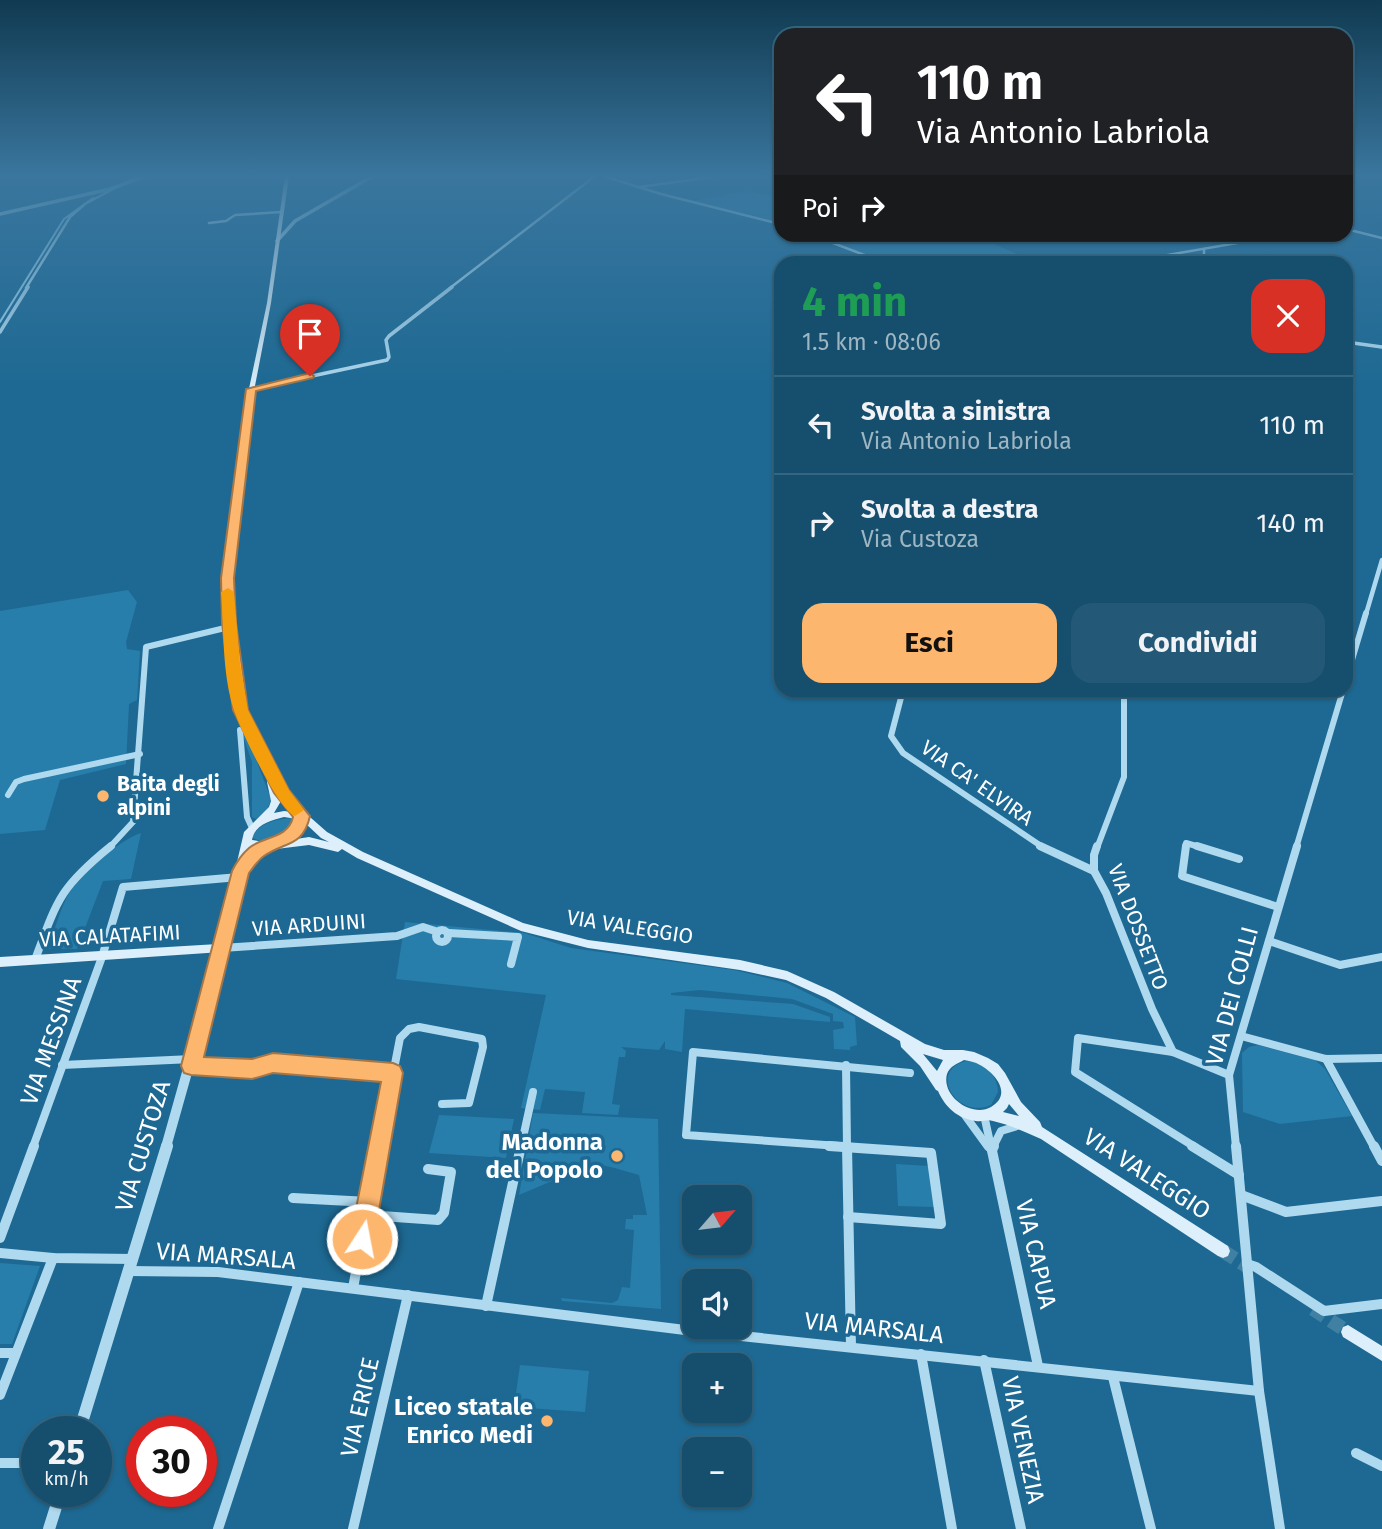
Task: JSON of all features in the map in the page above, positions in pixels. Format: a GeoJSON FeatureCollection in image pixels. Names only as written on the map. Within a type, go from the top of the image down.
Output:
{"type":"FeatureCollection","features":[{"type":"Feature","properties":{"kind":"main road"},"geometry":{"type":"LineString","coordinates":[[276,247],[269,303],[251,389],[228,578],[229,623],[241,710],[282,793],[302,816],[324,835],[360,855]]}},
{"type":"Feature","properties":{"kind":"main road"},"geometry":{"type":"LineString","coordinates":[[252,828],[262,820],[276,801],[267,764]]}},
{"type":"Feature","properties":{"kind":"main road"},"geometry":{"type":"LineString","coordinates":[[262,820],[284,814],[302,816]]}},
{"type":"Feature","properties":{"kind":"main road"},"geometry":{"type":"LineString","coordinates":[[239,874],[248,858],[285,840],[299,828],[302,816]]}},
{"type":"Feature","properties":{"kind":"main road","name":"VIA CUSTOZA"},"geometry":{"type":"LineString","coordinates":[[222,948],[252,828]]}},
{"type":"Feature","properties":{"kind":"main road"},"geometry":{"type":"LineString","coordinates":[[247,843],[324,843],[360,855]]}},
{"type":"Feature","properties":{"kind":"main road","name":"VIA VALEGGIO"},"geometry":{"type":"LineString","coordinates":[[360,855],[496,917],[548,935],[588,944],[740,965],[787,976],[830,995],[893,1033],[935,1053],[963,1055]]}},
{"type":"Feature","properties":{"kind":"main road","name":"VIA CALATAFIMI"},"geometry":{"type":"LineString","coordinates":[[0,962],[222,948]]}},
{"type":"Feature","properties":{"kind":"main road","name":"VIA VALEGGIO"},"geometry":{"type":"LineString","coordinates":[[893,1033],[924,1062],[946,1097]]}},
{"type":"Feature","properties":{"kind":"main road"},"geometry":{"type":"LineString","coordinates":[[963,1055],[983,1059],[992,1065],[1004,1082],[1005,1098],[1002,1105],[987,1115],[960,1110],[946,1097],[942,1088],[942,1070],[954,1057],[963,1055]]}},
{"type":"Feature","properties":{"kind":"main road","name":"VIA VALEGGIO"},"geometry":{"type":"LineString","coordinates":[[1004,1082],[1017,1106],[1045,1135]]}},
{"type":"Feature","properties":{"kind":"main road","name":"VIA VALEGGIO"},"geometry":{"type":"LineString","coordinates":[[987,1115],[1027,1126],[1045,1135],[1223,1251]]}},
{"type":"Feature","properties":{"kind":"main road"},"geometry":{"type":"LineString","coordinates":[[1348,1332],[1382,1354]]}},
{"type":"Feature","properties":{"kind":"street"},"geometry":{"type":"LineString","coordinates":[[0,332],[52,247]]}},
{"type":"Feature","properties":{"kind":"street"},"geometry":{"type":"LineString","coordinates":[[251,389],[387,360],[389,357],[386,340],[389,336],[503,247]]}},
{"type":"Feature","properties":{"kind":"street"},"geometry":{"type":"LineString","coordinates":[[844,247],[867,256]]}},
{"type":"Feature","properties":{"kind":"street"},"geometry":{"type":"LineString","coordinates":[[1166,256],[1218,247]]}},
{"type":"Feature","properties":{"kind":"street"},"geometry":{"type":"LineString","coordinates":[[1204,250],[1204,256]]}},
{"type":"Feature","properties":{"kind":"street"},"geometry":{"type":"LineString","coordinates":[[1353,343],[1382,346]]}},
{"type":"Feature","properties":{"kind":"street"},"geometry":{"type":"LineString","coordinates":[[1353,657],[1382,561]]}},
{"type":"Feature","properties":{"kind":"street"},"geometry":{"type":"LineString","coordinates":[[35,960],[60,895],[74,876],[123,837],[133,822],[146,647],[225,628]]}},
{"type":"Feature","properties":{"kind":"street","name":"VIA CA' ELVIRA"},"geometry":{"type":"LineString","coordinates":[[901,697],[891,736],[903,752],[1035,844],[1094,871]]}},
{"type":"Feature","properties":{"kind":"street","name":"VIA DOSSETTO"},"geometry":{"type":"LineString","coordinates":[[1124,697],[1124,777],[1094,855],[1094,871],[1106,893],[1152,1009],[1173,1052]]}},
{"type":"Feature","properties":{"kind":"street","name":"VIA DEI COLLI"},"geometry":{"type":"LineString","coordinates":[[1280,1529],[1259,1391],[1229,1075],[1341,697]]}},
{"type":"Feature","properties":{"kind":"street","name":"VIA CUSTOZA"},"geometry":{"type":"LineString","coordinates":[[240,730],[247,817],[252,828]]}},
{"type":"Feature","properties":{"kind":"street"},"geometry":{"type":"LineString","coordinates":[[8,795],[16,782],[24,779],[140,754]]}},
{"type":"Feature","properties":{"kind":"street","name":"VIA DEI COLLI"},"geometry":{"type":"LineString","coordinates":[[1239,859],[1185,843],[1182,876],[1278,907]]}},
{"type":"Feature","properties":{"kind":"street","name":"VIA MESSINA"},"geometry":{"type":"LineString","coordinates":[[0,1238],[102,957],[123,887],[239,874]]}},
{"type":"Feature","properties":{"kind":"street","name":"VIA ARDUINI"},"geometry":{"type":"LineString","coordinates":[[222,948],[397,936],[416,928],[433,928],[438,932],[445,930],[449,933],[518,937],[511,964]]}},
{"type":"Feature","properties":{"kind":"street"},"geometry":{"type":"LineString","coordinates":[[1269,941],[1340,965],[1382,957]]}},
{"type":"Feature","properties":{"kind":"street","name":"VIA CUSTOZA"},"geometry":{"type":"LineString","coordinates":[[84,1416],[192,1063],[222,948]]}},
{"type":"Feature","properties":{"kind":"street"},"geometry":{"type":"LineString","coordinates":[[353,1288],[400,1038],[409,1029],[419,1027],[482,1039],[483,1047],[470,1102],[442,1104]]}},
{"type":"Feature","properties":{"kind":"street"},"geometry":{"type":"LineString","coordinates":[[1241,1036],[1326,1059],[1382,1058]]}},
{"type":"Feature","properties":{"kind":"street"},"geometry":{"type":"LineString","coordinates":[[1229,1075],[1173,1052],[1078,1038],[1075,1072],[1239,1175]]}},
{"type":"Feature","properties":{"kind":"street"},"geometry":{"type":"LineString","coordinates":[[848,1217],[941,1224],[931,1153],[686,1135],[693,1052],[910,1073]]}},
{"type":"Feature","properties":{"kind":"street"},"geometry":{"type":"LineString","coordinates":[[1326,1059],[1382,1161]]}},
{"type":"Feature","properties":{"kind":"street"},"geometry":{"type":"LineString","coordinates":[[62,1065],[192,1063],[252,1069],[273,1063],[393,1073]]}},
{"type":"Feature","properties":{"kind":"street"},"geometry":{"type":"LineString","coordinates":[[846,1065],[851,1347]]}},
{"type":"Feature","properties":{"kind":"street"},"geometry":{"type":"LineString","coordinates":[[486,1306],[533,1092]]}},
{"type":"Feature","properties":{"kind":"street","name":"VIA CAPUA"},"geometry":{"type":"LineString","coordinates":[[960,1110],[984,1138],[991,1152]]}},
{"type":"Feature","properties":{"kind":"street","name":"VIA CAPUA"},"geometry":{"type":"LineString","coordinates":[[987,1115],[991,1152],[1038,1366]]}},
{"type":"Feature","properties":{"kind":"street"},"geometry":{"type":"LineString","coordinates":[[991,1152],[1001,1131],[1027,1126]]}},
{"type":"Feature","properties":{"kind":"street"},"geometry":{"type":"LineString","coordinates":[[367,1215],[438,1220],[444,1213],[451,1172],[428,1168]]}},
{"type":"Feature","properties":{"kind":"street"},"geometry":{"type":"LineString","coordinates":[[1241,1195],[1286,1212],[1382,1201]]}},
{"type":"Feature","properties":{"kind":"street"},"geometry":{"type":"LineString","coordinates":[[293,1198],[369,1202]]}},
{"type":"Feature","properties":{"kind":"street"},"geometry":{"type":"LineString","coordinates":[[0,1253],[53,1258],[133,1259]]}},
{"type":"Feature","properties":{"kind":"street"},"geometry":{"type":"LineString","coordinates":[[0,1395],[53,1258]]}},
{"type":"Feature","properties":{"kind":"street"},"geometry":{"type":"LineString","coordinates":[[1247,1264],[1325,1311],[1382,1304]]}},
{"type":"Feature","properties":{"kind":"street","name":"VIA MARSALA"},"geometry":{"type":"LineString","coordinates":[[129,1271],[218,1272],[685,1331],[984,1360],[1113,1377],[1259,1391]]}},
{"type":"Feature","properties":{"kind":"street"},"geometry":{"type":"LineString","coordinates":[[218,1529],[299,1282]]}},
{"type":"Feature","properties":{"kind":"street","name":"VIA ERICE"},"geometry":{"type":"LineString","coordinates":[[353,1529],[408,1295]]}},
{"type":"Feature","properties":{"kind":"street"},"geometry":{"type":"LineString","coordinates":[[0,1353],[15,1353]]}},
{"type":"Feature","properties":{"kind":"street"},"geometry":{"type":"LineString","coordinates":[[921,1354],[952,1529]]}},
{"type":"Feature","properties":{"kind":"street","name":"VIA VENEZIA"},"geometry":{"type":"LineString","coordinates":[[984,1360],[1021,1529]]}},
{"type":"Feature","properties":{"kind":"street"},"geometry":{"type":"LineString","coordinates":[[1113,1377],[1151,1529]]}},
{"type":"Feature","properties":{"kind":"street"},"geometry":{"type":"LineString","coordinates":[[1356,1453],[1382,1466]]}},
{"type":"Feature","properties":{"kind":"street"},"geometry":{"type":"LineString","coordinates":[[0,1464],[21,1463]]}},
{"type":"Feature","properties":{"kind":"street"},"geometry":{"type":"LineString","coordinates":[[49,1529],[56,1507]]}},
{"type":"Feature","properties":{"kind":"shaded area"},"geometry":{"type":"Polygon","coordinates":[[[846,247],[1001,247],[1021,256],[869,256],[846,247]]]}},
{"type":"Feature","properties":{"kind":"shaded area"},"geometry":{"type":"Polygon","coordinates":[[[128,590],[137,602],[126,642],[127,649],[140,651],[137,700],[129,704],[126,764],[60,780],[45,830],[0,834],[0,611],[128,590]]]}},
{"type":"Feature","properties":{"kind":"shaded area"},"geometry":{"type":"Polygon","coordinates":[[[236,707],[271,799],[267,811],[256,819],[252,817],[252,762],[233,708],[236,707]]]}},
{"type":"Feature","properties":{"kind":"shaded area"},"geometry":{"type":"Polygon","coordinates":[[[292,818],[297,823],[277,839],[264,841],[252,837],[264,825],[275,820],[292,818]]]}},
{"type":"Feature","properties":{"kind":"shaded area"},"geometry":{"type":"Polygon","coordinates":[[[141,833],[131,879],[103,881],[77,949],[48,949],[72,889],[111,851],[141,833]]]}},
{"type":"Feature","properties":{"kind":"shaded area"},"geometry":{"type":"Polygon","coordinates":[[[405,922],[524,933],[571,948],[734,970],[787,983],[855,1017],[857,1045],[850,1047],[850,1050],[834,1049],[833,1030],[844,1028],[843,1022],[833,1021],[833,1014],[792,999],[700,990],[671,993],[793,1004],[830,1017],[830,1022],[685,1009],[682,1052],[665,1049],[665,1041],[659,1050],[621,1047],[626,1051],[625,1057],[619,1057],[612,1104],[620,1105],[618,1115],[582,1113],[585,1092],[545,1089],[540,1110],[521,1108],[546,995],[396,979],[405,922]]]}},
{"type":"Feature","properties":{"kind":"shaded area"},"geometry":{"type":"Polygon","coordinates":[[[1258,1045],[1315,1060],[1325,1069],[1352,1116],[1280,1124],[1243,1112],[1242,1053],[1249,1047],[1258,1045]]]}},
{"type":"Feature","properties":{"kind":"shaded area"},"geometry":{"type":"Polygon","coordinates":[[[966,1061],[984,1067],[995,1080],[998,1092],[991,1105],[979,1108],[967,1106],[951,1092],[949,1074],[954,1066],[966,1061]]]}},
{"type":"Feature","properties":{"kind":"shaded area"},"geometry":{"type":"Polygon","coordinates":[[[533,1113],[658,1119],[661,1309],[562,1301],[561,1298],[612,1303],[618,1300],[622,1287],[630,1288],[634,1230],[625,1229],[626,1219],[633,1219],[633,1215],[647,1215],[639,1175],[600,1165],[580,1165],[572,1168],[566,1175],[519,1195],[533,1113]]]}},
{"type":"Feature","properties":{"kind":"shaded area"},"geometry":{"type":"Polygon","coordinates":[[[439,1115],[514,1119],[506,1158],[429,1153],[439,1115]]]}},
{"type":"Feature","properties":{"kind":"shaded area"},"geometry":{"type":"Polygon","coordinates":[[[896,1164],[929,1166],[935,1207],[898,1206],[896,1164]]]}},
{"type":"Feature","properties":{"kind":"shaded area"},"geometry":{"type":"Polygon","coordinates":[[[0,1263],[40,1266],[12,1344],[0,1344],[0,1263]]]}},
{"type":"Feature","properties":{"kind":"shaded area"},"geometry":{"type":"Polygon","coordinates":[[[520,1365],[589,1371],[585,1412],[514,1407],[520,1365]]]}},
{"type":"Feature","properties":{"kind":"waterway"},"geometry":{"type":"LineString","coordinates":[[0,322],[46,247]]}},
{"type":"Feature","properties":{"kind":"tunnel"},"geometry":{"type":"LineString","coordinates":[[1223,1251],[1251,1269]]}},
{"type":"Feature","properties":{"kind":"tunnel"},"geometry":{"type":"LineString","coordinates":[[1313,1309],[1348,1332]]}},
{"type":"Feature","properties":{"kind":"slow traffic"},"geometry":{"type":"LineString","coordinates":[[228,592],[233,663],[242,714],[282,793],[295,810]]}},
{"type":"Feature","properties":{"kind":"place","name":"Baita degli alpini"},"geometry":{"type":"Point","coordinates":[103,796]}},
{"type":"Feature","properties":{"kind":"place","name":"Madonna del Popolo"},"geometry":{"type":"Point","coordinates":[617,1156]}},
{"type":"Feature","properties":{"kind":"place","name":"Liceo statale Enrico Medi"},"geometry":{"type":"Point","coordinates":[547,1421]}},
{"type":"Feature","properties":{"kind":"route"},"geometry":{"type":"LineString","coordinates":[[310,376],[251,389],[228,578],[229,623],[237,696],[242,714],[282,793],[302,816],[299,828],[291,836],[256,852],[248,858],[240,871],[191,1066],[252,1069],[273,1063],[393,1073],[362,1239]]}}]}
